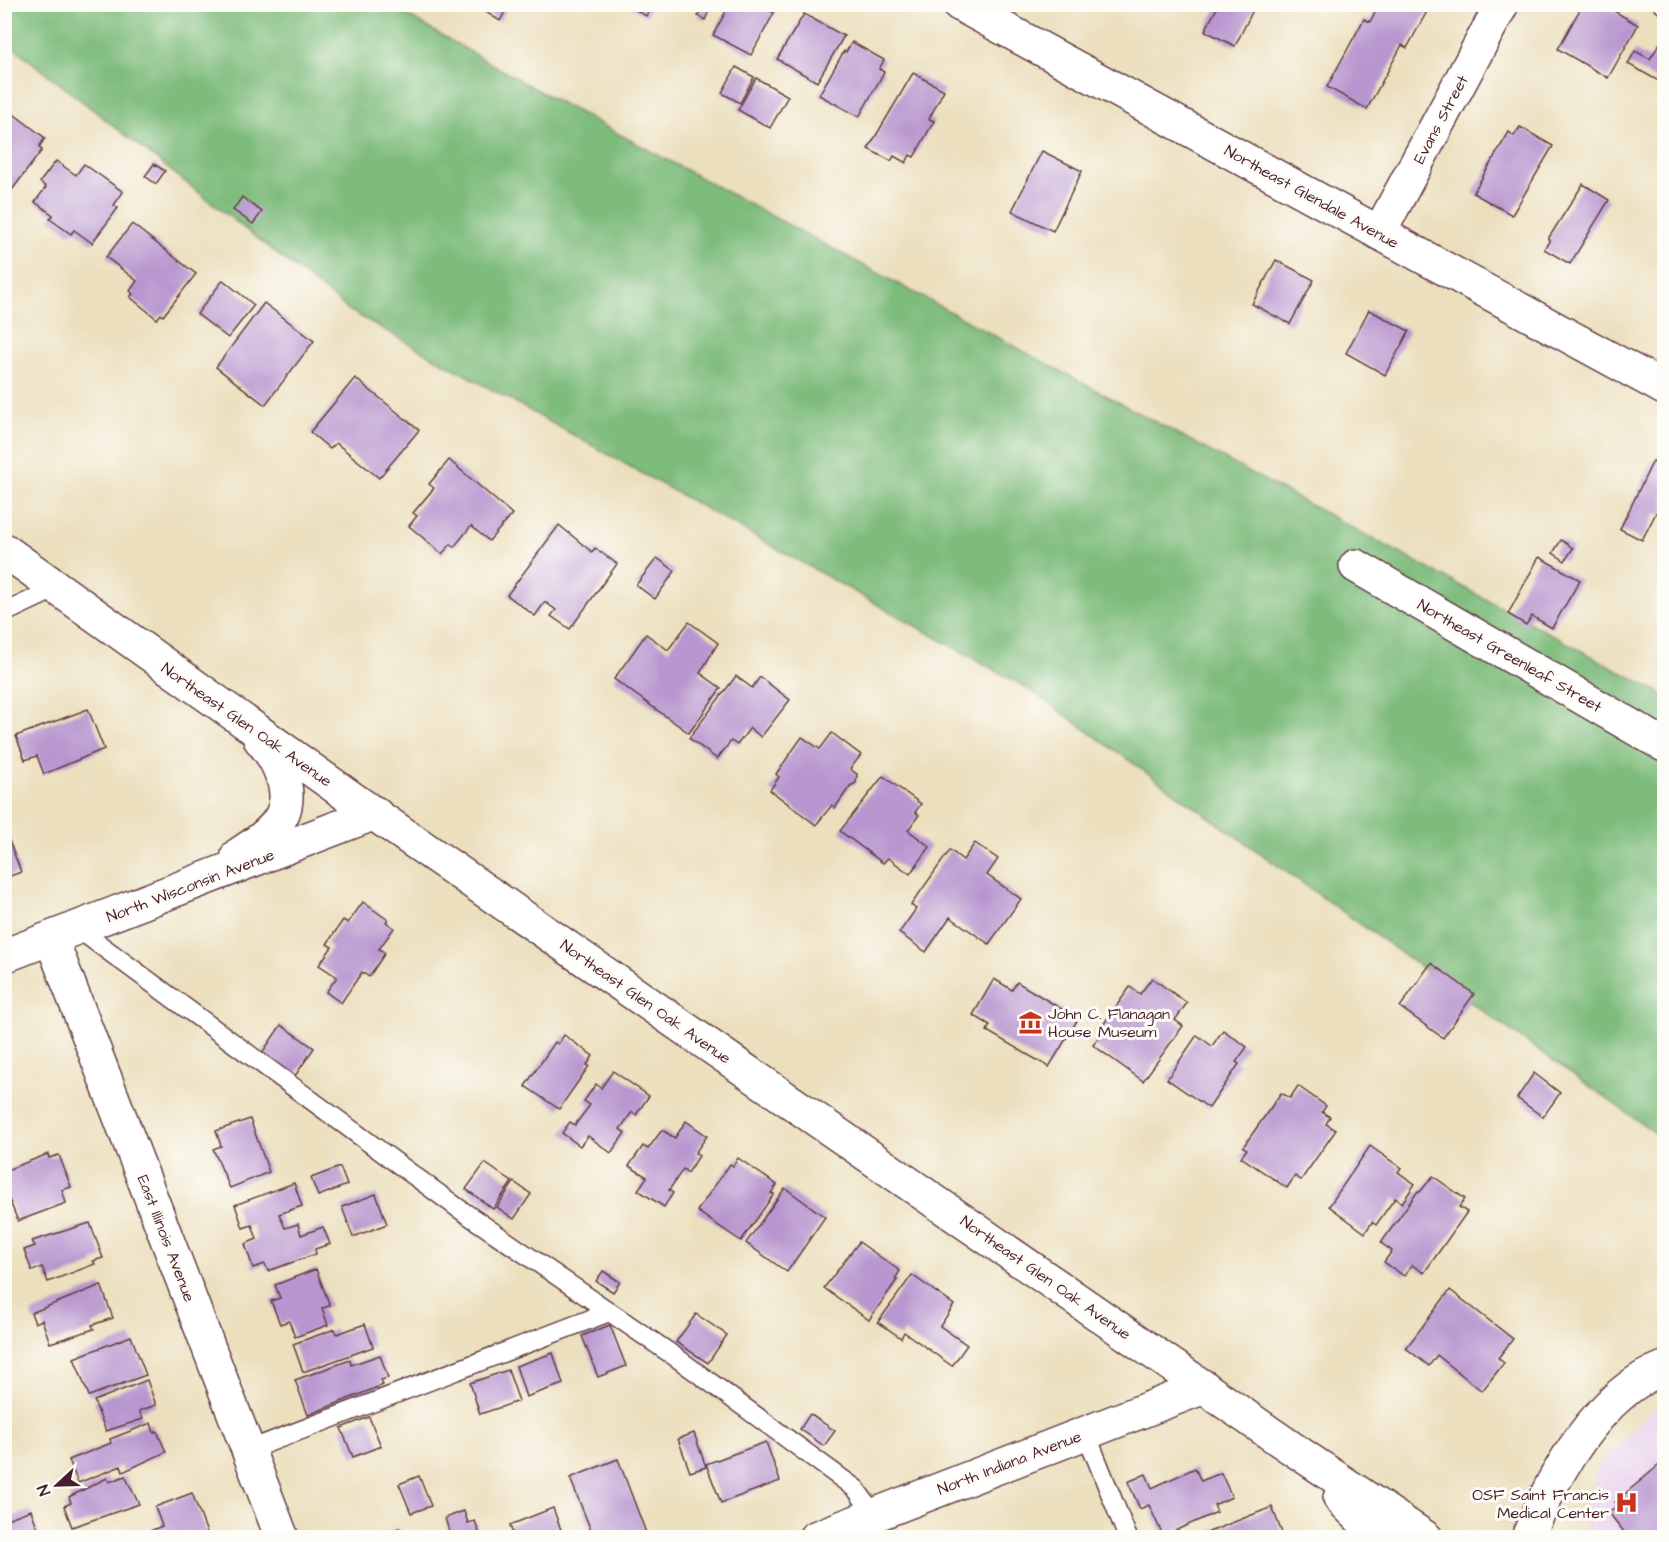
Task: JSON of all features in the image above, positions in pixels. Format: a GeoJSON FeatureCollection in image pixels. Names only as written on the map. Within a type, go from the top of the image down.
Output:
{"type":"FeatureCollection","features":[{"type":"Feature","properties":{"kind":"street","name":"Northeast Glendale Avenue"},"geometry":{"type":"LineString","coordinates":[[959,4],[1665,388]]}},
{"type":"Feature","properties":{"kind":"street","name":"Evans Street"},"geometry":{"type":"LineString","coordinates":[[1379,233],[1502,4]]}},
{"type":"Feature","properties":{"kind":"street","name":"Northeast Glen Oak Avenue"},"geometry":{"type":"LineString","coordinates":[[4,550],[375,813],[1290,1447],[1426,1538]]}},
{"type":"Feature","properties":{"kind":"street","name":"Northeast Greenleaf Street"},"geometry":{"type":"LineString","coordinates":[[1356,566],[1665,745]]}},
{"type":"Feature","properties":{"kind":"street"},"geometry":{"type":"LineString","coordinates":[[163,895],[248,848],[275,826],[284,810],[284,786],[275,759],[266,745],[230,712]]}},
{"type":"Feature","properties":{"kind":"street","name":"North Wisconsin Avenue"},"geometry":{"type":"LineString","coordinates":[[4,956],[375,813]]}},
{"type":"Feature","properties":{"kind":"street","name":"East Illinois Avenue"},"geometry":{"type":"LineString","coordinates":[[64,933],[282,1538]]}},
{"type":"Feature","properties":{"kind":"street"},"geometry":{"type":"LineString","coordinates":[[1528,1538],[1539,1509],[1574,1450],[1595,1421],[1629,1386],[1665,1368]]}},
{"type":"Feature","properties":{"kind":"street","name":"North Indiana Avenue"},"geometry":{"type":"LineString","coordinates":[[815,1538],[878,1526],[1086,1432],[1204,1387]]}},
{"type":"Feature","properties":{"kind":"street","name":"Northeast Glen Oak Avenue"},"geometry":{"type":"LineString","coordinates":[[1290,1447],[1380,1538]]}},
{"type":"Feature","properties":{"kind":"lane"},"geometry":{"type":"LineString","coordinates":[[4,613],[57,588]]}},
{"type":"Feature","properties":{"kind":"lane"},"geometry":{"type":"LineString","coordinates":[[64,933],[609,1312],[856,1489],[878,1526]]}},
{"type":"Feature","properties":{"kind":"lane"},"geometry":{"type":"LineString","coordinates":[[249,1450],[609,1312]]}},
{"type":"Feature","properties":{"kind":"lane"},"geometry":{"type":"LineString","coordinates":[[1086,1432],[1128,1538]]}},
{"type":"Feature","properties":{"kind":"shaded area","name":"OSF Saint Francis Medical Center"},"geometry":{"type":"Polygon","coordinates":[[[1664,1406],[1664,1537],[1582,1538],[1597,1468],[1653,1409],[1664,1406]]]}},
{"type":"Feature","properties":{"kind":"green space"},"geometry":{"type":"Polygon","coordinates":[[[4,5],[389,5],[537,90],[1664,695],[1664,1139],[1027,688],[349,310],[5,41],[4,5]]]}},
{"type":"Feature","properties":{"kind":"building"},"geometry":{"type":"Polygon","coordinates":[[[473,4],[509,4],[500,21],[473,4]]]}},
{"type":"Feature","properties":{"kind":"building"},"geometry":{"type":"Polygon","coordinates":[[[626,4],[652,4],[646,16],[626,4]]]}},
{"type":"Feature","properties":{"kind":"building"},"geometry":{"type":"Polygon","coordinates":[[[730,4],[759,4],[774,13],[751,55],[713,35],[730,4]]]}},
{"type":"Feature","properties":{"kind":"building"},"geometry":{"type":"Polygon","coordinates":[[[1219,4],[1256,4],[1235,46],[1205,31],[1219,4]]]}},
{"type":"Feature","properties":{"kind":"building"},"geometry":{"type":"Polygon","coordinates":[[[1379,4],[1431,4],[1407,48],[1402,45],[1367,109],[1327,87],[1364,19],[1370,22],[1379,4]]]}},
{"type":"Feature","properties":{"kind":"building"},"geometry":{"type":"Polygon","coordinates":[[[1583,4],[1602,4],[1638,25],[1608,78],[1558,49],[1583,4]]]}},
{"type":"Feature","properties":{"kind":"building"},"geometry":{"type":"Polygon","coordinates":[[[702,8],[709,11],[705,20],[698,16],[702,8]]]}},
{"type":"Feature","properties":{"kind":"building"},"geometry":{"type":"Polygon","coordinates":[[[804,14],[844,36],[817,82],[777,59],[804,14]]]}},
{"type":"Feature","properties":{"kind":"building"},"geometry":{"type":"Polygon","coordinates":[[[852,42],[884,60],[879,69],[884,72],[859,117],[819,95],[844,51],[846,52],[852,42]]]}},
{"type":"Feature","properties":{"kind":"building"},"geometry":{"type":"Polygon","coordinates":[[[1660,43],[1664,46],[1664,84],[1628,64],[1635,51],[1650,59],[1660,43]]]}},
{"type":"Feature","properties":{"kind":"building"},"geometry":{"type":"Polygon","coordinates":[[[736,67],[754,77],[740,103],[722,93],[736,67]]]}},
{"type":"Feature","properties":{"kind":"building"},"geometry":{"type":"Polygon","coordinates":[[[913,73],[944,90],[929,119],[934,121],[914,157],[910,155],[906,163],[894,156],[891,161],[868,149],[913,73]]]}},
{"type":"Feature","properties":{"kind":"building"},"geometry":{"type":"Polygon","coordinates":[[[756,78],[788,96],[770,128],[738,110],[756,78]]]}},
{"type":"Feature","properties":{"kind":"building"},"geometry":{"type":"Polygon","coordinates":[[[7,109],[45,138],[39,147],[42,150],[6,198],[5,112],[7,109]]]}},
{"type":"Feature","properties":{"kind":"building"},"geometry":{"type":"Polygon","coordinates":[[[1520,127],[1553,146],[1512,215],[1473,193],[1509,132],[1514,136],[1520,127]]]}},
{"type":"Feature","properties":{"kind":"building"},"geometry":{"type":"Polygon","coordinates":[[[1042,151],[1082,171],[1053,231],[1012,211],[1042,151]]]}},
{"type":"Feature","properties":{"kind":"building"},"geometry":{"type":"Polygon","coordinates":[[[56,161],[76,175],[84,164],[123,192],[114,205],[118,208],[92,243],[74,230],[71,234],[50,219],[53,215],[35,202],[46,187],[40,182],[56,161]]]}},
{"type":"Feature","properties":{"kind":"building"},"geometry":{"type":"Polygon","coordinates":[[[154,164],[165,171],[156,184],[145,176],[154,164]]]}},
{"type":"Feature","properties":{"kind":"building"},"geometry":{"type":"Polygon","coordinates":[[[1583,184],[1609,200],[1570,264],[1544,249],[1583,184]]]}},
{"type":"Feature","properties":{"kind":"building"},"geometry":{"type":"Polygon","coordinates":[[[242,197],[262,212],[253,224],[233,210],[242,197]]]}},
{"type":"Feature","properties":{"kind":"building"},"geometry":{"type":"Polygon","coordinates":[[[132,224],[196,274],[163,316],[161,314],[157,319],[130,297],[133,294],[130,291],[137,281],[106,257],[132,224]]]}},
{"type":"Feature","properties":{"kind":"building"},"geometry":{"type":"Polygon","coordinates":[[[1276,260],[1314,280],[1290,324],[1252,304],[1276,260]]]}},
{"type":"Feature","properties":{"kind":"building"},"geometry":{"type":"Polygon","coordinates":[[[223,280],[254,305],[228,338],[197,314],[223,280]]]}},
{"type":"Feature","properties":{"kind":"building"},"geometry":{"type":"Polygon","coordinates":[[[264,303],[314,341],[265,405],[216,367],[264,303]]]}},
{"type":"Feature","properties":{"kind":"building"},"geometry":{"type":"Polygon","coordinates":[[[1369,310],[1409,331],[1385,375],[1346,353],[1369,310]]]}},
{"type":"Feature","properties":{"kind":"building"},"geometry":{"type":"Polygon","coordinates":[[[355,378],[419,430],[379,478],[336,443],[330,449],[310,432],[355,378]]]}},
{"type":"Feature","properties":{"kind":"building"},"geometry":{"type":"Polygon","coordinates":[[[1658,455],[1664,459],[1664,516],[1656,513],[1642,540],[1620,529],[1658,455]]]}},
{"type":"Feature","properties":{"kind":"building"},"geometry":{"type":"Polygon","coordinates":[[[449,460],[512,514],[489,541],[471,526],[454,547],[451,544],[442,554],[409,526],[417,516],[413,513],[434,488],[429,484],[449,460]]]}},
{"type":"Feature","properties":{"kind":"building"},"geometry":{"type":"Polygon","coordinates":[[[559,525],[592,552],[595,548],[617,564],[570,629],[551,616],[556,610],[545,602],[535,616],[507,595],[559,525]]]}},
{"type":"Feature","properties":{"kind":"building"},"geometry":{"type":"Polygon","coordinates":[[[1561,540],[1573,548],[1565,561],[1553,553],[1561,540]]]}},
{"type":"Feature","properties":{"kind":"building"},"geometry":{"type":"Polygon","coordinates":[[[1539,557],[1580,580],[1552,628],[1532,616],[1526,625],[1508,614],[1539,557]]]}},
{"type":"Feature","properties":{"kind":"building"},"geometry":{"type":"Polygon","coordinates":[[[657,558],[675,571],[655,599],[636,585],[657,558]]]}},
{"type":"Feature","properties":{"kind":"building"},"geometry":{"type":"Polygon","coordinates":[[[689,622],[718,643],[700,673],[721,688],[689,733],[614,679],[646,634],[668,650],[689,622]]]}},
{"type":"Feature","properties":{"kind":"building"},"geometry":{"type":"Polygon","coordinates":[[[736,676],[752,688],[760,677],[790,700],[761,737],[750,728],[737,745],[731,741],[717,759],[689,738],[736,676]]]}},
{"type":"Feature","properties":{"kind":"building"},"geometry":{"type":"Polygon","coordinates":[[[88,709],[104,749],[44,774],[37,756],[25,760],[16,736],[88,709]]]}},
{"type":"Feature","properties":{"kind":"building"},"geometry":{"type":"Polygon","coordinates":[[[832,733],[861,755],[850,769],[857,774],[856,783],[850,786],[835,808],[832,805],[816,825],[770,790],[779,777],[776,774],[802,737],[820,749],[832,733]]]}},
{"type":"Feature","properties":{"kind":"building"},"geometry":{"type":"Polygon","coordinates":[[[883,776],[921,804],[915,812],[919,815],[908,830],[930,847],[910,874],[888,858],[883,863],[840,831],[883,776]]]}},
{"type":"Feature","properties":{"kind":"building"},"geometry":{"type":"Polygon","coordinates":[[[5,830],[21,872],[5,878],[5,830]]]}},
{"type":"Feature","properties":{"kind":"building"},"geometry":{"type":"Polygon","coordinates":[[[975,843],[998,859],[987,875],[1021,899],[989,944],[950,917],[926,952],[899,933],[916,909],[911,905],[950,850],[963,860],[975,843]]]}},
{"type":"Feature","properties":{"kind":"building"},"geometry":{"type":"Polygon","coordinates":[[[363,902],[388,920],[386,922],[394,928],[379,949],[385,953],[369,977],[362,972],[341,1003],[326,992],[337,977],[319,965],[332,947],[327,944],[343,920],[348,923],[363,902]]]}},
{"type":"Feature","properties":{"kind":"building"},"geometry":{"type":"Polygon","coordinates":[[[1431,963],[1474,994],[1443,1038],[1400,1007],[1431,963]]]}},
{"type":"Feature","properties":{"kind":"building"},"geometry":{"type":"Polygon","coordinates":[[[1152,978],[1187,1003],[1175,1020],[1183,1026],[1143,1081],[1093,1045],[1101,1034],[1098,1032],[1130,987],[1140,994],[1152,978]]]}},
{"type":"Feature","properties":{"kind":"building","name":"John C. Flanagan House Museum"},"geometry":{"type":"Polygon","coordinates":[[[994,979],[1012,990],[1017,982],[1078,1019],[1049,1067],[987,1031],[990,1025],[973,1015],[994,979]]]}},
{"type":"Feature","properties":{"kind":"building"},"geometry":{"type":"Polygon","coordinates":[[[281,1025],[314,1048],[295,1076],[262,1053],[281,1025]]]}},
{"type":"Feature","properties":{"kind":"building"},"geometry":{"type":"Polygon","coordinates":[[[1223,1030],[1247,1047],[1236,1062],[1239,1064],[1209,1108],[1167,1079],[1197,1035],[1212,1046],[1223,1030]]]}},
{"type":"Feature","properties":{"kind":"building"},"geometry":{"type":"Polygon","coordinates":[[[564,1035],[593,1056],[587,1065],[589,1066],[559,1109],[525,1086],[555,1042],[558,1044],[564,1035]]]}},
{"type":"Feature","properties":{"kind":"building"},"geometry":{"type":"Polygon","coordinates":[[[613,1071],[649,1096],[636,1115],[632,1112],[620,1129],[625,1133],[611,1153],[588,1136],[580,1146],[562,1133],[570,1122],[575,1125],[590,1105],[584,1101],[596,1084],[601,1088],[613,1071]]]}},
{"type":"Feature","properties":{"kind":"building"},"geometry":{"type":"Polygon","coordinates":[[[1534,1073],[1560,1093],[1543,1117],[1517,1098],[1534,1073]]]}},
{"type":"Feature","properties":{"kind":"building"},"geometry":{"type":"Polygon","coordinates":[[[1298,1086],[1326,1106],[1322,1112],[1330,1117],[1326,1124],[1336,1130],[1301,1180],[1295,1176],[1287,1188],[1241,1157],[1247,1149],[1243,1147],[1281,1093],[1290,1098],[1298,1086]]]}},
{"type":"Feature","properties":{"kind":"building"},"geometry":{"type":"Polygon","coordinates":[[[250,1119],[269,1172],[230,1188],[213,1149],[221,1146],[216,1131],[250,1119]]]}},
{"type":"Feature","properties":{"kind":"building"},"geometry":{"type":"Polygon","coordinates":[[[686,1121],[707,1136],[695,1153],[699,1156],[688,1173],[683,1169],[669,1190],[673,1193],[664,1207],[638,1190],[647,1177],[629,1166],[643,1146],[648,1149],[662,1130],[675,1138],[686,1121]]]}},
{"type":"Feature","properties":{"kind":"building"},"geometry":{"type":"Polygon","coordinates":[[[1370,1146],[1401,1168],[1398,1172],[1415,1184],[1402,1203],[1395,1198],[1376,1225],[1372,1222],[1365,1233],[1329,1206],[1370,1146]]]}},
{"type":"Feature","properties":{"kind":"building"},"geometry":{"type":"Polygon","coordinates":[[[48,1154],[49,1158],[59,1155],[71,1187],[62,1190],[66,1203],[18,1221],[4,1187],[4,1171],[48,1154]]]}},
{"type":"Feature","properties":{"kind":"building"},"geometry":{"type":"Polygon","coordinates":[[[738,1158],[777,1185],[771,1193],[774,1194],[741,1241],[697,1211],[730,1164],[733,1166],[738,1158]]]}},
{"type":"Feature","properties":{"kind":"building"},"geometry":{"type":"Polygon","coordinates":[[[485,1163],[512,1182],[493,1209],[466,1189],[485,1163]]]}},
{"type":"Feature","properties":{"kind":"building"},"geometry":{"type":"Polygon","coordinates":[[[340,1167],[347,1185],[318,1196],[311,1178],[340,1167]]]}},
{"type":"Feature","properties":{"kind":"building"},"geometry":{"type":"Polygon","coordinates":[[[1433,1176],[1465,1199],[1459,1207],[1467,1212],[1424,1273],[1412,1265],[1404,1276],[1384,1262],[1392,1251],[1381,1243],[1418,1191],[1420,1192],[1433,1176]]]}},
{"type":"Feature","properties":{"kind":"building"},"geometry":{"type":"Polygon","coordinates":[[[514,1182],[531,1194],[514,1219],[497,1207],[514,1182]]]}},
{"type":"Feature","properties":{"kind":"building"},"geometry":{"type":"Polygon","coordinates":[[[294,1183],[302,1206],[279,1214],[285,1228],[298,1224],[301,1235],[323,1227],[330,1244],[315,1249],[316,1254],[268,1271],[265,1264],[253,1268],[245,1244],[257,1239],[252,1225],[243,1228],[235,1205],[294,1183]]]}},
{"type":"Feature","properties":{"kind":"building"},"geometry":{"type":"Polygon","coordinates":[[[785,1188],[825,1217],[787,1272],[746,1243],[785,1188]]]}},
{"type":"Feature","properties":{"kind":"building"},"geometry":{"type":"Polygon","coordinates":[[[376,1194],[387,1224],[353,1237],[342,1207],[376,1194]]]}},
{"type":"Feature","properties":{"kind":"building"},"geometry":{"type":"Polygon","coordinates":[[[90,1223],[103,1258],[93,1261],[95,1264],[48,1282],[42,1267],[32,1271],[24,1250],[35,1246],[32,1241],[90,1223]]]}},
{"type":"Feature","properties":{"kind":"building"},"geometry":{"type":"Polygon","coordinates":[[[859,1242],[900,1271],[895,1279],[897,1280],[869,1320],[824,1288],[859,1242]]]}},
{"type":"Feature","properties":{"kind":"building"},"geometry":{"type":"Polygon","coordinates":[[[316,1269],[330,1306],[322,1308],[328,1325],[295,1337],[289,1321],[280,1324],[271,1301],[280,1298],[275,1285],[316,1269]]]}},
{"type":"Feature","properties":{"kind":"building"},"geometry":{"type":"Polygon","coordinates":[[[603,1271],[620,1282],[613,1292],[596,1281],[603,1271]]]}},
{"type":"Feature","properties":{"kind":"building"},"geometry":{"type":"Polygon","coordinates":[[[912,1275],[954,1305],[940,1326],[967,1345],[952,1366],[904,1332],[901,1338],[878,1322],[912,1275]]]}},
{"type":"Feature","properties":{"kind":"building"},"geometry":{"type":"Polygon","coordinates":[[[101,1285],[113,1318],[92,1325],[94,1329],[50,1343],[42,1320],[35,1323],[31,1313],[101,1285]]]}},
{"type":"Feature","properties":{"kind":"building"},"geometry":{"type":"Polygon","coordinates":[[[1450,1290],[1513,1339],[1498,1358],[1504,1363],[1482,1391],[1437,1355],[1429,1366],[1406,1348],[1450,1290]]]}},
{"type":"Feature","properties":{"kind":"building"},"geometry":{"type":"Polygon","coordinates":[[[696,1314],[727,1335],[708,1363],[676,1342],[696,1314]]]}},
{"type":"Feature","properties":{"kind":"building"},"geometry":{"type":"Polygon","coordinates":[[[365,1324],[373,1347],[303,1372],[293,1344],[335,1329],[337,1334],[365,1324]]]}},
{"type":"Feature","properties":{"kind":"building"},"geometry":{"type":"Polygon","coordinates":[[[610,1325],[626,1366],[598,1377],[582,1336],[610,1325]]]}},
{"type":"Feature","properties":{"kind":"building"},"geometry":{"type":"Polygon","coordinates":[[[131,1336],[146,1375],[89,1396],[74,1358],[131,1336]]]}},
{"type":"Feature","properties":{"kind":"building"},"geometry":{"type":"Polygon","coordinates":[[[553,1353],[563,1384],[526,1397],[516,1366],[553,1353]]]}},
{"type":"Feature","properties":{"kind":"building"},"geometry":{"type":"Polygon","coordinates":[[[380,1355],[388,1378],[381,1380],[383,1385],[308,1415],[295,1380],[350,1360],[351,1365],[380,1355]]]}},
{"type":"Feature","properties":{"kind":"building"},"geometry":{"type":"Polygon","coordinates":[[[508,1370],[519,1401],[480,1414],[470,1383],[508,1370]]]}},
{"type":"Feature","properties":{"kind":"building"},"geometry":{"type":"Polygon","coordinates":[[[147,1380],[156,1405],[139,1411],[143,1419],[106,1431],[94,1401],[147,1380]]]}},
{"type":"Feature","properties":{"kind":"building"},"geometry":{"type":"Polygon","coordinates":[[[810,1414],[835,1431],[824,1446],[800,1429],[810,1414]]]}},
{"type":"Feature","properties":{"kind":"building"},"geometry":{"type":"Polygon","coordinates":[[[369,1417],[381,1446],[353,1457],[341,1428],[369,1417]]]}},
{"type":"Feature","properties":{"kind":"building"},"geometry":{"type":"Polygon","coordinates":[[[151,1423],[154,1433],[157,1431],[166,1452],[123,1472],[121,1466],[78,1483],[69,1460],[111,1443],[110,1439],[151,1423]]]}},
{"type":"Feature","properties":{"kind":"building"},"geometry":{"type":"Polygon","coordinates":[[[694,1433],[706,1467],[690,1472],[678,1439],[694,1433]]]}},
{"type":"Feature","properties":{"kind":"building"},"geometry":{"type":"Polygon","coordinates":[[[766,1442],[780,1481],[721,1503],[706,1464],[766,1442]]]}},
{"type":"Feature","properties":{"kind":"building"},"geometry":{"type":"Polygon","coordinates":[[[618,1459],[648,1538],[594,1538],[570,1478],[618,1459]]]}},
{"type":"Feature","properties":{"kind":"building"},"geometry":{"type":"Polygon","coordinates":[[[1664,1461],[1664,1538],[1629,1538],[1609,1513],[1618,1505],[1615,1502],[1664,1461]]]}},
{"type":"Feature","properties":{"kind":"building"},"geometry":{"type":"Polygon","coordinates":[[[1195,1468],[1201,1481],[1221,1473],[1232,1497],[1214,1505],[1217,1512],[1163,1536],[1149,1505],[1140,1509],[1128,1482],[1146,1474],[1152,1488],[1195,1468]]]}},
{"type":"Feature","properties":{"kind":"building"},"geometry":{"type":"Polygon","coordinates":[[[125,1476],[139,1504],[72,1527],[64,1506],[71,1503],[69,1497],[107,1478],[109,1482],[125,1476]]]}},
{"type":"Feature","properties":{"kind":"building"},"geometry":{"type":"Polygon","coordinates":[[[419,1476],[431,1506],[411,1513],[399,1484],[419,1476]]]}},
{"type":"Feature","properties":{"kind":"building"},"geometry":{"type":"Polygon","coordinates":[[[192,1493],[209,1538],[134,1538],[162,1526],[155,1507],[192,1493]]]}},
{"type":"Feature","properties":{"kind":"building"},"geometry":{"type":"Polygon","coordinates":[[[1272,1507],[1284,1538],[1211,1538],[1209,1532],[1272,1507]]]}},
{"type":"Feature","properties":{"kind":"building"},"geometry":{"type":"Polygon","coordinates":[[[553,1508],[564,1538],[514,1538],[510,1525],[553,1508]]]}},
{"type":"Feature","properties":{"kind":"building"},"geometry":{"type":"Polygon","coordinates":[[[31,1510],[41,1538],[4,1538],[4,1520],[31,1510]]]}},
{"type":"Feature","properties":{"kind":"building"},"geometry":{"type":"Polygon","coordinates":[[[464,1511],[468,1523],[475,1521],[481,1538],[437,1538],[436,1535],[449,1531],[445,1518],[464,1511]]]}},
{"type":"Feature","properties":{"kind":"building"},"geometry":{"type":"Polygon","coordinates":[[[399,1528],[402,1538],[374,1538],[374,1537],[399,1528]]]}},
{"type":"Feature","properties":{"kind":"place","name":"John C. Flanagan House Museum"},"geometry":{"type":"Point","coordinates":[1030,1022]}},
{"type":"Feature","properties":{"kind":"place","name":"OSF Saint Francis Medical Center"},"geometry":{"type":"Point","coordinates":[1627,1503]}}]}
